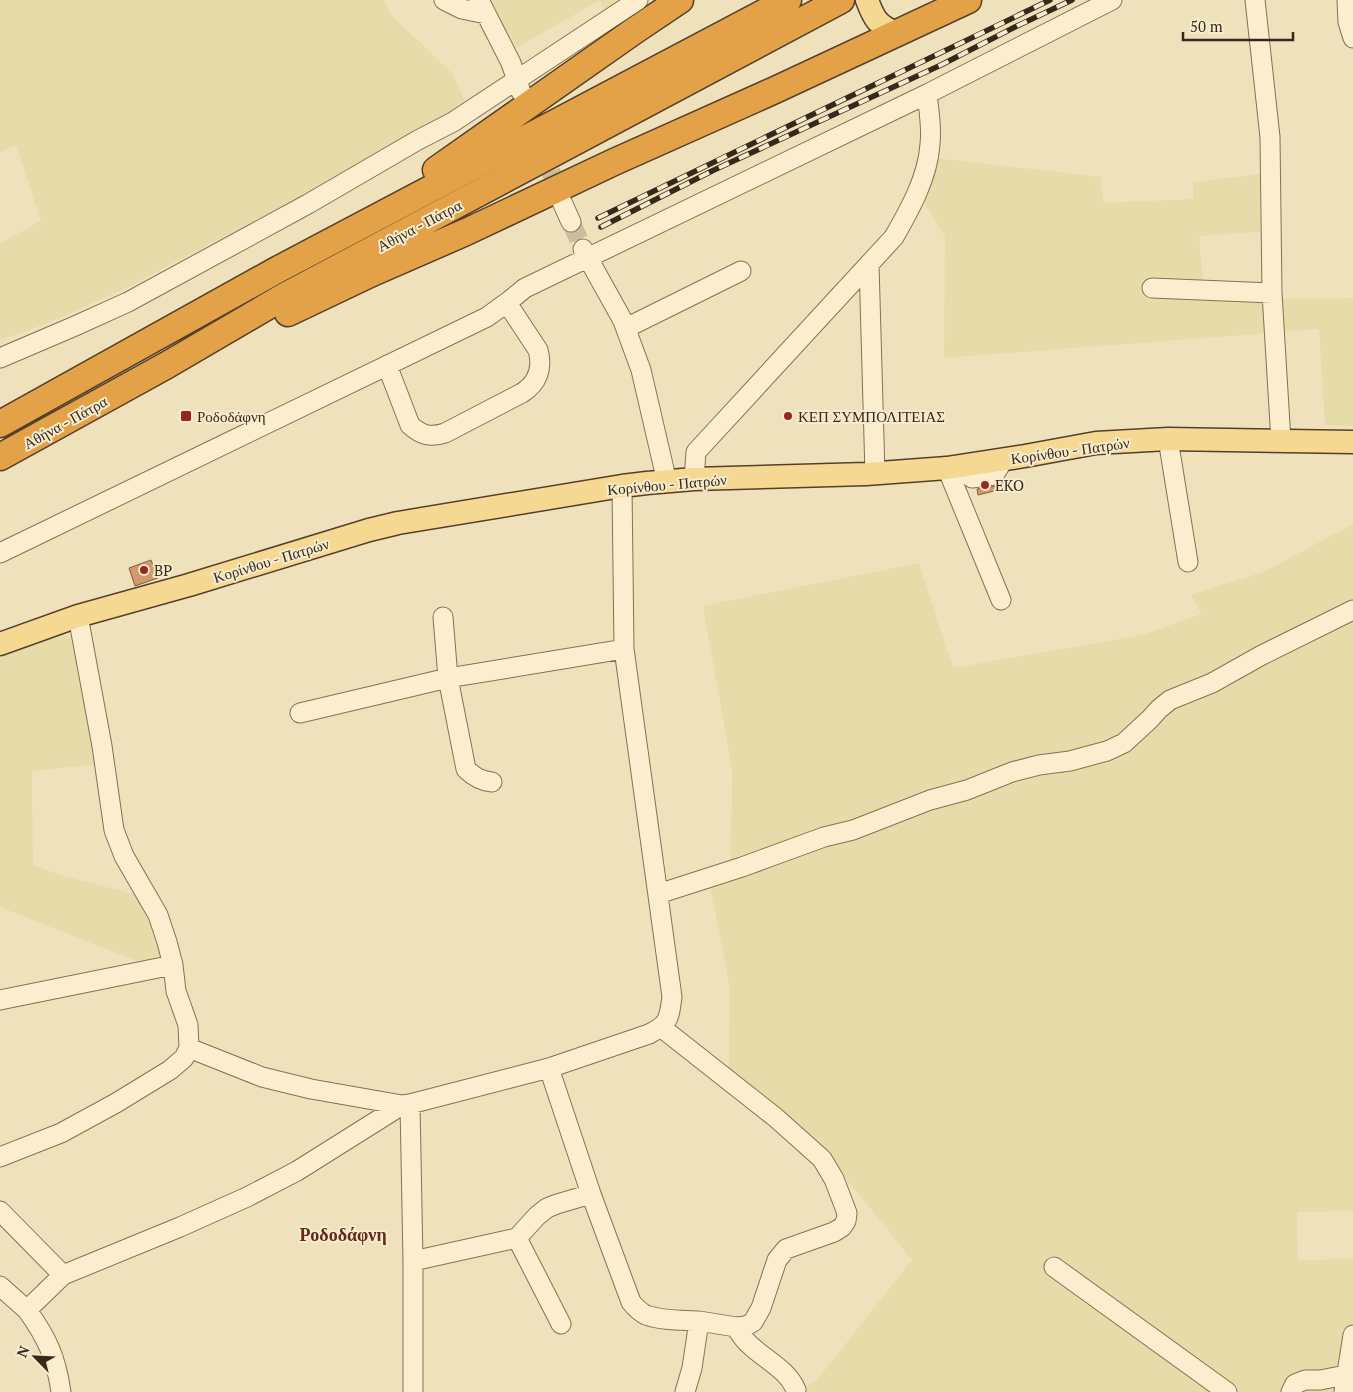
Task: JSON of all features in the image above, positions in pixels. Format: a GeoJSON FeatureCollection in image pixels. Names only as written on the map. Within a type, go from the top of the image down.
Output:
{"type":"FeatureCollection","features":[{"type":"Feature","properties":{"kind":"highway"},"geometry":{"type":"LineString","coordinates":[[276,270],[449,162],[680,0]]}},
{"type":"Feature","properties":{"kind":"highway","name":"Αθήνα - Πάτρα"},"geometry":{"type":"LineString","coordinates":[[0,424],[276,270],[788,0]]}},
{"type":"Feature","properties":{"kind":"highway"},"geometry":{"type":"LineString","coordinates":[[167,365],[271,321],[614,162],[775,90],[897,33],[932,9],[968,0]]}},
{"type":"Feature","properties":{"kind":"highway","name":"Αθήνα - Πάτρα"},"geometry":{"type":"LineString","coordinates":[[0,457],[167,365],[284,296],[837,2]]}},
{"type":"Feature","properties":{"kind":"main road"},"geometry":{"type":"LineString","coordinates":[[867,0],[872,16],[886,29],[897,33]]}},
{"type":"Feature","properties":{"kind":"main road","name":"Κορίνθου - Πατρών"},"geometry":{"type":"LineString","coordinates":[[0,644],[78,616],[388,525],[622,486],[694,479],[875,474],[952,467],[1096,443],[1168,439],[1353,442]]}},
{"type":"Feature","properties":{"kind":"street"},"geometry":{"type":"LineString","coordinates":[[444,0],[462,8],[483,7],[511,64],[525,102]]}},
{"type":"Feature","properties":{"kind":"street"},"geometry":{"type":"LineString","coordinates":[[0,358],[128,302],[316,200],[418,140],[453,122],[638,0]]}},
{"type":"Feature","properties":{"kind":"street"},"geometry":{"type":"LineString","coordinates":[[0,553],[487,316],[525,288],[586,253],[927,94],[1112,0]]}},
{"type":"Feature","properties":{"kind":"street"},"geometry":{"type":"LineString","coordinates":[[1256,0],[1270,137],[1272,293],[1281,441]]}},
{"type":"Feature","properties":{"kind":"street"},"geometry":{"type":"LineString","coordinates":[[1347,0],[1348,22],[1353,38]]}},
{"type":"Feature","properties":{"kind":"street"},"geometry":{"type":"LineString","coordinates":[[694,479],[696,452],[894,237],[916,195],[927,166],[930,144],[927,94]]}},
{"type":"Feature","properties":{"kind":"street"},"geometry":{"type":"LineString","coordinates":[[562,202],[571,222]]}},
{"type":"Feature","properties":{"kind":"street"},"geometry":{"type":"LineString","coordinates":[[586,253],[626,328],[641,370],[667,482]]}},
{"type":"Feature","properties":{"kind":"street"},"geometry":{"type":"LineString","coordinates":[[870,264],[875,474]]}},
{"type":"Feature","properties":{"kind":"street"},"geometry":{"type":"LineString","coordinates":[[626,328],[741,271]]}},
{"type":"Feature","properties":{"kind":"street"},"geometry":{"type":"LineString","coordinates":[[1152,288],[1272,293]]}},
{"type":"Feature","properties":{"kind":"street"},"geometry":{"type":"LineString","coordinates":[[387,365],[410,425],[424,435],[437,436],[445,433],[530,388],[539,374],[540,358],[538,350],[507,303]]}},
{"type":"Feature","properties":{"kind":"street"},"geometry":{"type":"LineString","coordinates":[[1168,439],[1188,562]]}},
{"type":"Feature","properties":{"kind":"street"},"geometry":{"type":"LineString","coordinates":[[952,467],[1001,600]]}},
{"type":"Feature","properties":{"kind":"street"},"geometry":{"type":"LineString","coordinates":[[27,1310],[63,1275],[247,1197],[297,1171],[406,1104],[549,1068],[662,1028],[669,1016],[672,997],[624,649],[622,486]]}},
{"type":"Feature","properties":{"kind":"street"},"geometry":{"type":"LineString","coordinates":[[658,894],[742,867],[824,837],[853,830],[930,800],[967,790],[1012,772],[1040,765],[1070,761],[1107,751],[1124,743],[1170,700],[1212,683],[1262,655],[1353,610]]}},
{"type":"Feature","properties":{"kind":"street"},"geometry":{"type":"LineString","coordinates":[[0,1157],[61,1133],[116,1102],[170,1070],[184,1058],[189,1048],[188,1025],[176,991],[167,942],[158,915],[124,856],[114,830],[102,746],[78,616]]}},
{"type":"Feature","properties":{"kind":"street"},"geometry":{"type":"LineString","coordinates":[[443,618],[448,678],[466,769],[482,781],[492,782]]}},
{"type":"Feature","properties":{"kind":"street"},"geometry":{"type":"LineString","coordinates":[[300,712],[448,678],[624,649]]}},
{"type":"Feature","properties":{"kind":"street"},"geometry":{"type":"LineString","coordinates":[[0,1000],[172,965]]}},
{"type":"Feature","properties":{"kind":"street"},"geometry":{"type":"LineString","coordinates":[[549,1068],[591,1194],[631,1302],[646,1315],[736,1327],[746,1326],[753,1322],[762,1308],[777,1260],[781,1254],[786,1249],[842,1228],[846,1221],[847,1213],[834,1179],[822,1159],[775,1117],[662,1028]]}},
{"type":"Feature","properties":{"kind":"street"},"geometry":{"type":"LineString","coordinates":[[189,1048],[262,1077],[311,1089],[406,1104]]}},
{"type":"Feature","properties":{"kind":"street"},"geometry":{"type":"LineString","coordinates":[[406,1104],[413,1261],[413,1392]]}},
{"type":"Feature","properties":{"kind":"street"},"geometry":{"type":"LineString","coordinates":[[413,1261],[517,1238],[547,1208],[591,1194]]}},
{"type":"Feature","properties":{"kind":"street"},"geometry":{"type":"LineString","coordinates":[[0,1212],[63,1275]]}},
{"type":"Feature","properties":{"kind":"street"},"geometry":{"type":"LineString","coordinates":[[517,1238],[561,1324]]}},
{"type":"Feature","properties":{"kind":"street"},"geometry":{"type":"LineString","coordinates":[[1054,1267],[1227,1392]]}},
{"type":"Feature","properties":{"kind":"street"},"geometry":{"type":"LineString","coordinates":[[0,1286],[27,1310],[42,1332],[56,1363],[61,1392]]}},
{"type":"Feature","properties":{"kind":"street"},"geometry":{"type":"LineString","coordinates":[[685,1392],[692,1368],[699,1321]]}},
{"type":"Feature","properties":{"kind":"street"},"geometry":{"type":"LineString","coordinates":[[736,1327],[749,1345],[784,1372],[793,1382],[796,1390]]}},
{"type":"Feature","properties":{"kind":"street"},"geometry":{"type":"LineString","coordinates":[[1291,1392],[1295,1384],[1304,1380],[1320,1380],[1345,1384],[1353,1335]]}},
{"type":"Feature","properties":{"kind":"shaded area"},"geometry":{"type":"Polygon","coordinates":[[[0,0],[384,0],[391,15],[452,73],[467,106],[128,287],[46,324],[0,340],[0,243],[41,221],[16,145],[0,152],[0,0]]]}},
{"type":"Feature","properties":{"kind":"shaded area"},"geometry":{"type":"Polygon","coordinates":[[[487,0],[600,0],[513,50],[487,0]]]}},
{"type":"Feature","properties":{"kind":"shaded area"},"geometry":{"type":"Polygon","coordinates":[[[600,0],[618,0],[605,10],[600,0]]]}},
{"type":"Feature","properties":{"kind":"shaded area"},"geometry":{"type":"Polygon","coordinates":[[[935,158],[1101,177],[1103,203],[1193,199],[1193,182],[1260,174],[1260,232],[1199,236],[1204,295],[1266,299],[1353,298],[1353,426],[1325,425],[1319,329],[944,358],[945,237],[921,197],[935,158]]]}},
{"type":"Feature","properties":{"kind":"shaded area"},"geometry":{"type":"Polygon","coordinates":[[[1353,524],[1353,1211],[1297,1212],[1298,1261],[1353,1258],[1353,1392],[795,1392],[817,1380],[912,1260],[827,1155],[729,1070],[730,989],[708,873],[731,867],[732,769],[703,606],[919,563],[953,668],[1142,635],[1202,614],[1191,595],[1266,571],[1353,524]]]}},
{"type":"Feature","properties":{"kind":"shaded area"},"geometry":{"type":"Polygon","coordinates":[[[62,634],[78,640],[100,764],[32,771],[33,865],[64,876],[133,894],[142,901],[154,920],[165,959],[144,964],[0,907],[0,654],[62,634]]]}},
{"type":"Feature","properties":{"kind":"building"},"geometry":{"type":"Polygon","coordinates":[[[997,486],[998,490],[978,495],[977,489],[997,486]]]}},
{"type":"Feature","properties":{"kind":"building"},"geometry":{"type":"Polygon","coordinates":[[[151,560],[158,578],[135,586],[129,568],[151,560]]]}},
{"type":"Feature","properties":{"kind":"tunnel"},"geometry":{"type":"LineString","coordinates":[[541,145],[561,199]]}},
{"type":"Feature","properties":{"kind":"tunnel"},"geometry":{"type":"LineString","coordinates":[[571,222],[583,249]]}},
{"type":"Feature","properties":{"kind":"railway"},"geometry":{"type":"LineString","coordinates":[[598,218],[1050,0]]}},
{"type":"Feature","properties":{"kind":"railway"},"geometry":{"type":"LineString","coordinates":[[601,227],[714,170],[941,65],[1072,0]]}},
{"type":"Feature","properties":{"kind":"place","name":"Ροδοδάφνη"},"geometry":{"type":"Point","coordinates":[186,416]}},
{"type":"Feature","properties":{"kind":"place","name":"ΚΕΠ ΣΥΜΠΟΛΙΤΕΙΑΣ"},"geometry":{"type":"Point","coordinates":[788,416]}},
{"type":"Feature","properties":{"kind":"place","name":"EKO"},"geometry":{"type":"Point","coordinates":[985,485]}},
{"type":"Feature","properties":{"kind":"place","name":"BP"},"geometry":{"type":"Point","coordinates":[144,570]}},
{"type":"Feature","properties":{"kind":"district","name":"Ροδοδάφνη"},"geometry":{"type":"Point","coordinates":[343,1234]}}]}
